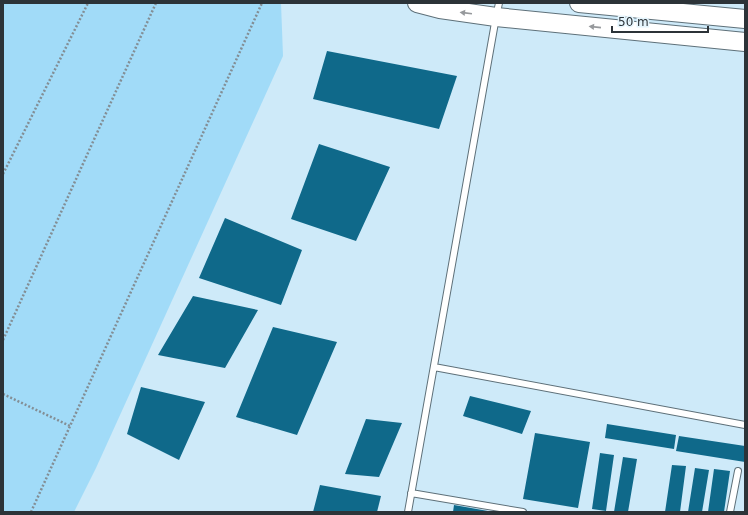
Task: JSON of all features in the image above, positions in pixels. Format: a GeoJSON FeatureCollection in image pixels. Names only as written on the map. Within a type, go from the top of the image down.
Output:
{"type":"FeatureCollection","features":[{"type":"Feature","properties":{"kind":"main road"},"geometry":{"type":"LineString","coordinates":[[417,3],[440,10],[498,10],[745,42]]}},
{"type":"Feature","properties":{"kind":"main road"},"geometry":{"type":"LineString","coordinates":[[579,3],[745,19]]}},
{"type":"Feature","properties":{"kind":"lane"},"geometry":{"type":"LineString","coordinates":[[408,512],[498,10]]}},
{"type":"Feature","properties":{"kind":"lane"},"geometry":{"type":"LineString","coordinates":[[434,367],[745,425]]}},
{"type":"Feature","properties":{"kind":"lane"},"geometry":{"type":"LineString","coordinates":[[730,512],[738,471]]}},
{"type":"Feature","properties":{"kind":"lane"},"geometry":{"type":"LineString","coordinates":[[411,493],[523,512]]}},
{"type":"Feature","properties":{"kind":"path"},"geometry":{"type":"LineString","coordinates":[[3,174],[88,3]]}},
{"type":"Feature","properties":{"kind":"path"},"geometry":{"type":"LineString","coordinates":[[3,340],[156,3]]}},
{"type":"Feature","properties":{"kind":"path"},"geometry":{"type":"LineString","coordinates":[[31,512],[262,3]]}},
{"type":"Feature","properties":{"kind":"path"},"geometry":{"type":"LineString","coordinates":[[3,394],[70,426]]}},
{"type":"Feature","properties":{"kind":"shaded area"},"geometry":{"type":"Polygon","coordinates":[[[3,3],[745,3],[745,512],[3,512],[3,3]]]}},
{"type":"Feature","properties":{"kind":"shaded area"},"geometry":{"type":"Polygon","coordinates":[[[3,3],[281,3],[283,56],[96,468],[74,512],[3,512],[3,3]]]}},
{"type":"Feature","properties":{"kind":"building"},"geometry":{"type":"Polygon","coordinates":[[[327,51],[457,76],[439,129],[313,99],[327,51]]]}},
{"type":"Feature","properties":{"kind":"building"},"geometry":{"type":"Polygon","coordinates":[[[319,144],[390,167],[356,241],[291,219],[319,144]]]}},
{"type":"Feature","properties":{"kind":"building"},"geometry":{"type":"Polygon","coordinates":[[[225,218],[302,250],[281,305],[199,278],[225,218]]]}},
{"type":"Feature","properties":{"kind":"building"},"geometry":{"type":"Polygon","coordinates":[[[193,296],[258,310],[225,368],[158,355],[193,296]]]}},
{"type":"Feature","properties":{"kind":"building"},"geometry":{"type":"Polygon","coordinates":[[[273,327],[337,342],[297,435],[236,417],[273,327]]]}},
{"type":"Feature","properties":{"kind":"building"},"geometry":{"type":"Polygon","coordinates":[[[141,387],[205,402],[179,460],[127,434],[141,387]]]}},
{"type":"Feature","properties":{"kind":"building"},"geometry":{"type":"Polygon","coordinates":[[[470,396],[531,411],[522,434],[463,416],[470,396]]]}},
{"type":"Feature","properties":{"kind":"building"},"geometry":{"type":"Polygon","coordinates":[[[366,419],[402,423],[379,477],[345,474],[366,419]]]}},
{"type":"Feature","properties":{"kind":"building"},"geometry":{"type":"Polygon","coordinates":[[[607,424],[676,435],[674,449],[605,438],[607,424]]]}},
{"type":"Feature","properties":{"kind":"building"},"geometry":{"type":"Polygon","coordinates":[[[535,433],[590,442],[578,508],[523,499],[535,433]]]}},
{"type":"Feature","properties":{"kind":"building"},"geometry":{"type":"Polygon","coordinates":[[[679,436],[745,446],[745,462],[676,451],[679,436]]]}},
{"type":"Feature","properties":{"kind":"building"},"geometry":{"type":"Polygon","coordinates":[[[600,453],[614,455],[606,511],[592,509],[600,453]]]}},
{"type":"Feature","properties":{"kind":"building"},"geometry":{"type":"Polygon","coordinates":[[[623,457],[637,459],[628,512],[614,512],[623,457]]]}},
{"type":"Feature","properties":{"kind":"building"},"geometry":{"type":"Polygon","coordinates":[[[672,465],[686,466],[680,512],[665,512],[672,465]]]}},
{"type":"Feature","properties":{"kind":"building"},"geometry":{"type":"Polygon","coordinates":[[[695,468],[709,470],[702,512],[688,512],[695,468]]]}},
{"type":"Feature","properties":{"kind":"building"},"geometry":{"type":"Polygon","coordinates":[[[714,469],[730,471],[724,512],[708,512],[714,469]]]}},
{"type":"Feature","properties":{"kind":"building"},"geometry":{"type":"Polygon","coordinates":[[[320,485],[381,496],[377,512],[313,512],[320,485]]]}},
{"type":"Feature","properties":{"kind":"building"},"geometry":{"type":"Polygon","coordinates":[[[454,505],[488,511],[488,512],[453,512],[454,505]]]}}]}
